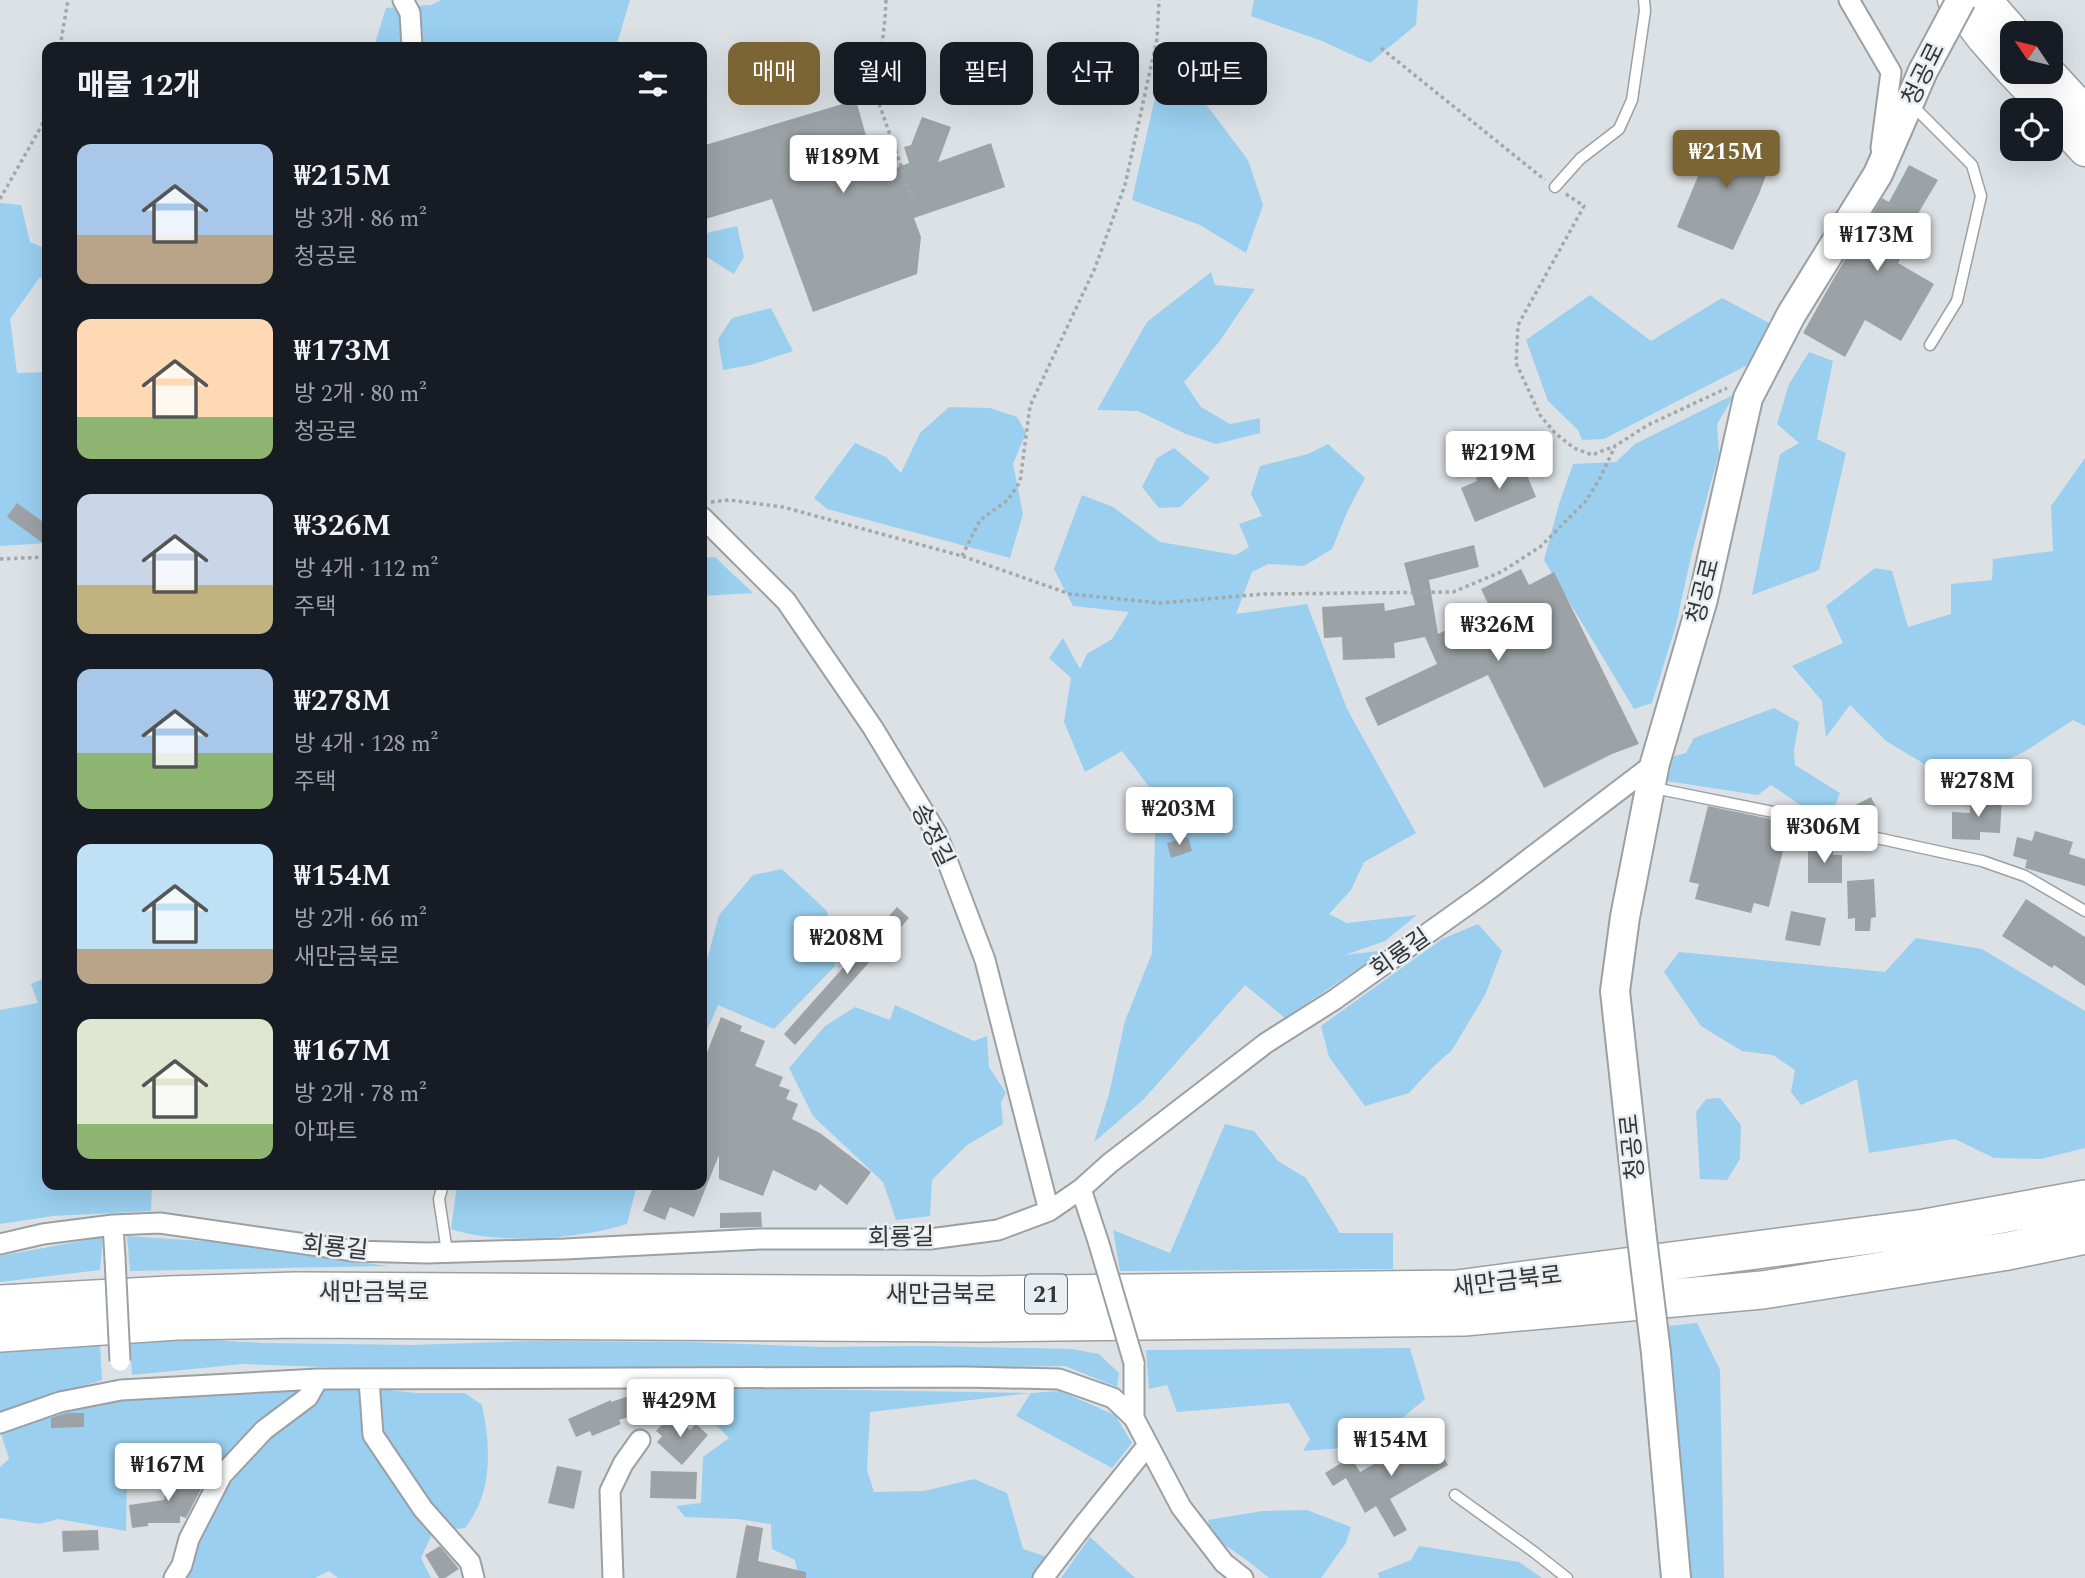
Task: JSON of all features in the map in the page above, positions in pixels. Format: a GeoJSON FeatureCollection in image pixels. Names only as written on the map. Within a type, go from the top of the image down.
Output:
{"type":"FeatureCollection","features":[{"type":"Feature","properties":{"kind":"highway"},"geometry":{"type":"LineString","coordinates":[[2043,1206],[2085,1184]]}},
{"type":"Feature","properties":{"kind":"highway","name":"새만금북로"},"geometry":{"type":"LineString","coordinates":[[0,1304],[169,1295],[296,1292],[980,1295],[1458,1289],[1925,1228],[2085,1199]]}},
{"type":"Feature","properties":{"kind":"highway","name":"새만금북로"},"geometry":{"type":"LineString","coordinates":[[0,1333],[177,1321],[258,1320],[982,1323],[1464,1317],[1762,1290],[2085,1236]]}},
{"type":"Feature","properties":{"kind":"highway"},"geometry":{"type":"LineString","coordinates":[[2008,1251],[2059,1253],[2085,1247]]}},
{"type":"Feature","properties":{"kind":"main road"},"geometry":{"type":"LineString","coordinates":[[1954,0],[2000,57]]}},
{"type":"Feature","properties":{"kind":"main road"},"geometry":{"type":"LineString","coordinates":[[1985,0],[2003,21]]}},
{"type":"Feature","properties":{"kind":"main road"},"geometry":{"type":"LineString","coordinates":[[2025,84],[2037,98]]}},
{"type":"Feature","properties":{"kind":"main road"},"geometry":{"type":"LineString","coordinates":[[2059,84],[2085,112]]}},
{"type":"Feature","properties":{"kind":"main road"},"geometry":{"type":"LineString","coordinates":[[2063,126],[2085,150]]}},
{"type":"Feature","properties":{"kind":"street"},"geometry":{"type":"LineString","coordinates":[[402,0],[410,13],[412,42]]}},
{"type":"Feature","properties":{"kind":"street"},"geometry":{"type":"LineString","coordinates":[[1849,0],[1891,72],[1878,174]]}},
{"type":"Feature","properties":{"kind":"street","name":"청공로"},"geometry":{"type":"LineString","coordinates":[[1676,1578],[1656,1353],[1615,991],[1627,905],[1652,775],[1703,600],[1748,398],[1791,315],[1878,174],[1923,71],[1961,0]]}},
{"type":"Feature","properties":{"kind":"street","name":"송정길"},"geometry":{"type":"LineString","coordinates":[[707,522],[786,601],[873,728],[937,834],[985,960],[1049,1211]]}},
{"type":"Feature","properties":{"kind":"street","name":"회룡길"},"geometry":{"type":"LineString","coordinates":[[0,1244],[43,1234],[113,1225],[160,1223],[354,1251],[447,1252],[565,1249],[760,1238],[930,1238],[998,1230],[1049,1211],[1081,1189],[1110,1163],[1266,1043],[1334,1000],[1652,775]]}},
{"type":"Feature","properties":{"kind":"street"},"geometry":{"type":"LineString","coordinates":[[1081,1189],[1134,1363],[1134,1418]]}},
{"type":"Feature","properties":{"kind":"street"},"geometry":{"type":"LineString","coordinates":[[113,1225],[121,1390]]}},
{"type":"Feature","properties":{"kind":"street"},"geometry":{"type":"LineString","coordinates":[[174,1578],[182,1565],[189,1539],[222,1475],[264,1430],[308,1396],[318,1379]]}},
{"type":"Feature","properties":{"kind":"street"},"geometry":{"type":"LineString","coordinates":[[0,1423],[60,1402],[121,1390],[318,1379],[1059,1379],[1113,1398],[1134,1418],[1181,1507],[1224,1563],[1243,1578]]}},
{"type":"Feature","properties":{"kind":"street"},"geometry":{"type":"LineString","coordinates":[[369,1380],[373,1435],[423,1509],[470,1562],[474,1578]]}},
{"type":"Feature","properties":{"kind":"street"},"geometry":{"type":"LineString","coordinates":[[612,1578],[610,1491],[622,1464],[640,1440]]}},
{"type":"Feature","properties":{"kind":"street"},"geometry":{"type":"LineString","coordinates":[[1043,1578],[1148,1445]]}},
{"type":"Feature","properties":{"kind":"lane"},"geometry":{"type":"LineString","coordinates":[[1555,187],[1580,159],[1619,129],[1632,100],[1645,11],[1644,0]]}},
{"type":"Feature","properties":{"kind":"lane"},"geometry":{"type":"LineString","coordinates":[[1909,102],[1972,165],[1981,196],[1957,301],[1930,345]]}},
{"type":"Feature","properties":{"kind":"lane"},"geometry":{"type":"LineString","coordinates":[[1652,775],[1845,831],[1982,862],[2025,876],[2085,911]]}},
{"type":"Feature","properties":{"kind":"lane"},"geometry":{"type":"LineString","coordinates":[[442,1190],[439,1199],[447,1252]]}},
{"type":"Feature","properties":{"kind":"lane"},"geometry":{"type":"LineString","coordinates":[[1455,1495],[1567,1578]]}},
{"type":"Feature","properties":{"kind":"path"},"geometry":{"type":"LineString","coordinates":[[61,42],[68,0]]}},
{"type":"Feature","properties":{"kind":"path"},"geometry":{"type":"LineString","coordinates":[[886,0],[876,95],[915,206]]}},
{"type":"Feature","properties":{"kind":"path"},"geometry":{"type":"LineString","coordinates":[[962,555],[979,520],[1008,500],[1020,482],[1030,406],[1096,268],[1125,185],[1157,40],[1159,0]]}},
{"type":"Feature","properties":{"kind":"path"},"geometry":{"type":"LineString","coordinates":[[1381,48],[1555,187],[1584,206],[1518,325],[1516,363],[1540,415],[1555,433],[1574,449],[1592,455],[1615,446],[1659,419],[1761,373]]}},
{"type":"Feature","properties":{"kind":"path"},"geometry":{"type":"LineString","coordinates":[[0,199],[42,121]]}},
{"type":"Feature","properties":{"kind":"path"},"geometry":{"type":"LineString","coordinates":[[707,502],[729,500],[783,507],[962,555],[1070,594],[1160,603],[1264,594],[1453,592],[1501,572],[1540,547],[1586,501],[1615,446]]}},
{"type":"Feature","properties":{"kind":"path"},"geometry":{"type":"LineString","coordinates":[[0,559],[42,557]]}},
{"type":"Feature","properties":{"kind":"shaded area"},"geometry":{"type":"Polygon","coordinates":[[[441,0],[630,0],[617,42],[376,42],[386,8],[431,5],[441,0]]]}},
{"type":"Feature","properties":{"kind":"shaded area"},"geometry":{"type":"Polygon","coordinates":[[[1254,0],[1418,0],[1416,25],[1370,63],[1322,41],[1251,16],[1254,0]]]}},
{"type":"Feature","properties":{"kind":"shaded area"},"geometry":{"type":"Polygon","coordinates":[[[1153,105],[1207,105],[1248,160],[1263,205],[1246,253],[1200,225],[1132,200],[1153,105]]]}},
{"type":"Feature","properties":{"kind":"shaded area"},"geometry":{"type":"Polygon","coordinates":[[[0,203],[21,205],[30,242],[42,247],[42,279],[40,277],[10,319],[17,373],[42,372],[42,543],[0,546],[0,203]]]}},
{"type":"Feature","properties":{"kind":"shaded area"},"geometry":{"type":"Polygon","coordinates":[[[737,226],[744,257],[734,274],[707,257],[707,233],[737,226]]]}},
{"type":"Feature","properties":{"kind":"shaded area"},"geometry":{"type":"Polygon","coordinates":[[[1211,272],[1215,285],[1255,289],[1219,342],[1184,382],[1201,407],[1230,424],[1260,418],[1260,433],[1216,444],[1186,434],[1138,411],[1097,410],[1147,322],[1211,272]]]}},
{"type":"Feature","properties":{"kind":"shaded area"},"geometry":{"type":"Polygon","coordinates":[[[1590,295],[1651,341],[1722,298],[1771,324],[1755,361],[1604,439],[1582,440],[1578,430],[1548,401],[1526,340],[1590,295]]]}},
{"type":"Feature","properties":{"kind":"shaded area"},"geometry":{"type":"Polygon","coordinates":[[[771,308],[793,351],[751,365],[723,370],[718,339],[732,318],[771,308]]]}},
{"type":"Feature","properties":{"kind":"shaded area"},"geometry":{"type":"Polygon","coordinates":[[[1809,352],[1833,361],[1817,439],[1846,453],[1819,570],[1752,595],[1780,454],[1799,443],[1777,424],[1789,384],[1809,352]]]}},
{"type":"Feature","properties":{"kind":"shaded area"},"geometry":{"type":"Polygon","coordinates":[[[1735,394],[1717,424],[1719,453],[1692,552],[1676,625],[1652,703],[1634,709],[1544,560],[1559,504],[1573,464],[1616,462],[1635,444],[1735,394]]]}},
{"type":"Feature","properties":{"kind":"shaded area"},"geometry":{"type":"Polygon","coordinates":[[[949,407],[990,408],[1017,417],[1026,433],[1013,464],[1023,514],[1010,558],[827,509],[814,498],[855,443],[886,457],[901,473],[920,433],[949,407]]]}},
{"type":"Feature","properties":{"kind":"shaded area"},"geometry":{"type":"Polygon","coordinates":[[[1328,444],[1365,478],[1332,549],[1304,566],[1268,564],[1252,572],[1236,614],[1307,604],[1347,709],[1416,833],[1364,862],[1351,890],[1329,914],[1347,923],[1417,915],[1385,941],[1345,955],[1386,950],[1285,1018],[1245,985],[1143,1100],[1094,1142],[1109,1094],[1125,1021],[1152,953],[1156,796],[1122,751],[1085,772],[1064,722],[1071,678],[1049,658],[1063,638],[1080,669],[1087,654],[1112,639],[1129,612],[1073,606],[1054,569],[1082,495],[1113,507],[1160,542],[1236,555],[1249,547],[1239,524],[1262,516],[1251,494],[1260,466],[1308,454],[1328,444]]]}},
{"type":"Feature","properties":{"kind":"shaded area"},"geometry":{"type":"Polygon","coordinates":[[[1174,448],[1210,478],[1180,507],[1159,508],[1142,487],[1157,458],[1174,448]]]}},
{"type":"Feature","properties":{"kind":"shaded area"},"geometry":{"type":"Polygon","coordinates":[[[2085,458],[2085,726],[2073,720],[2024,752],[1974,774],[1936,771],[1886,741],[1850,705],[1826,737],[1822,701],[1792,666],[1843,643],[1826,606],[1875,568],[1892,571],[1908,627],[1951,614],[1951,584],[1992,580],[1993,559],[2053,551],[2051,506],[2085,458]]]}},
{"type":"Feature","properties":{"kind":"shaded area"},"geometry":{"type":"Polygon","coordinates":[[[715,557],[753,593],[707,596],[707,558],[715,557]]]}},
{"type":"Feature","properties":{"kind":"shaded area"},"geometry":{"type":"Polygon","coordinates":[[[1774,708],[1799,722],[1794,750],[1795,765],[1840,793],[1831,816],[1802,806],[1771,785],[1758,795],[1660,780],[1668,758],[1686,753],[1694,738],[1774,708]]]}},
{"type":"Feature","properties":{"kind":"shaded area"},"geometry":{"type":"Polygon","coordinates":[[[782,869],[827,911],[835,966],[774,1029],[718,1005],[707,1030],[707,960],[719,915],[753,875],[782,869]]]}},
{"type":"Feature","properties":{"kind":"shaded area"},"geometry":{"type":"Polygon","coordinates":[[[1478,924],[1502,951],[1485,995],[1452,1050],[1409,1093],[1365,1106],[1329,1057],[1321,1026],[1442,939],[1478,924]]]}},
{"type":"Feature","properties":{"kind":"shaded area"},"geometry":{"type":"Polygon","coordinates":[[[1916,938],[1982,949],[2085,1011],[2085,1148],[2041,1159],[1994,1158],[1955,1139],[1869,1153],[1857,1079],[1801,1105],[1791,1092],[1795,1070],[1773,1055],[1742,1051],[1701,1026],[1664,972],[1679,952],[1885,972],[1916,938]]]}},
{"type":"Feature","properties":{"kind":"shaded area"},"geometry":{"type":"Polygon","coordinates":[[[42,979],[42,1190],[152,1190],[151,1211],[53,1216],[0,1224],[0,1010],[38,1003],[31,984],[42,979]]]}},
{"type":"Feature","properties":{"kind":"shaded area"},"geometry":{"type":"Polygon","coordinates":[[[895,1005],[974,1041],[987,1036],[989,1067],[1006,1093],[1001,1102],[1003,1124],[967,1145],[932,1180],[930,1216],[896,1220],[883,1182],[813,1116],[789,1068],[825,1026],[855,1007],[890,1020],[895,1005]]]}},
{"type":"Feature","properties":{"kind":"shaded area"},"geometry":{"type":"Polygon","coordinates":[[[1720,1098],[1741,1125],[1740,1159],[1727,1180],[1700,1179],[1696,1112],[1706,1099],[1720,1098]]]}},
{"type":"Feature","properties":{"kind":"shaded area"},"geometry":{"type":"Polygon","coordinates":[[[1225,1124],[1254,1131],[1278,1161],[1306,1178],[1340,1233],[1393,1233],[1393,1269],[1120,1271],[1113,1230],[1170,1253],[1225,1124]]]}},
{"type":"Feature","properties":{"kind":"shaded area"},"geometry":{"type":"Polygon","coordinates":[[[456,1190],[636,1190],[627,1224],[608,1229],[563,1236],[515,1238],[470,1234],[451,1229],[456,1190]]]}},
{"type":"Feature","properties":{"kind":"shaded area"},"geometry":{"type":"Polygon","coordinates":[[[127,1236],[216,1242],[389,1266],[130,1271],[127,1236]]]}},
{"type":"Feature","properties":{"kind":"shaded area"},"geometry":{"type":"Polygon","coordinates":[[[103,1237],[100,1270],[0,1282],[0,1256],[103,1237]]]}},
{"type":"Feature","properties":{"kind":"shaded area"},"geometry":{"type":"Polygon","coordinates":[[[1697,1323],[1720,1370],[1724,1578],[1681,1578],[1668,1326],[1697,1323]]]}},
{"type":"Feature","properties":{"kind":"shaded area"},"geometry":{"type":"Polygon","coordinates":[[[130,1336],[265,1343],[412,1345],[530,1341],[688,1342],[822,1347],[1072,1349],[1099,1354],[1119,1373],[1117,1387],[1065,1366],[750,1371],[385,1369],[243,1364],[132,1375],[130,1336]]]}},
{"type":"Feature","properties":{"kind":"shaded area"},"geometry":{"type":"Polygon","coordinates":[[[100,1344],[102,1380],[0,1412],[0,1350],[100,1344]]]}},
{"type":"Feature","properties":{"kind":"shaded area"},"geometry":{"type":"Polygon","coordinates":[[[1410,1348],[1425,1399],[1369,1446],[1303,1451],[1310,1439],[1289,1403],[1177,1412],[1167,1385],[1149,1389],[1146,1350],[1410,1348]]]}},
{"type":"Feature","properties":{"kind":"shaded area"},"geometry":{"type":"Polygon","coordinates":[[[347,1386],[417,1393],[465,1393],[482,1405],[488,1453],[481,1500],[465,1528],[433,1532],[421,1558],[431,1578],[338,1578],[329,1571],[315,1578],[165,1578],[216,1471],[157,1470],[127,1473],[126,1531],[58,1519],[40,1524],[0,1518],[0,1467],[9,1459],[0,1430],[98,1403],[214,1392],[347,1386]]]}},
{"type":"Feature","properties":{"kind":"shaded area"},"geometry":{"type":"Polygon","coordinates":[[[678,1387],[1032,1393],[1060,1391],[1115,1415],[1132,1443],[1112,1468],[1016,1416],[1031,1393],[870,1412],[867,1470],[874,1492],[924,1491],[974,1479],[1007,1493],[1023,1549],[1047,1557],[1032,1578],[799,1578],[795,1560],[772,1549],[771,1524],[737,1519],[685,1517],[676,1506],[701,1503],[703,1457],[729,1438],[678,1387]]]}},
{"type":"Feature","properties":{"kind":"shaded area"},"geometry":{"type":"Polygon","coordinates":[[[1307,1510],[1351,1527],[1346,1543],[1321,1578],[1269,1578],[1211,1535],[1208,1520],[1262,1511],[1307,1510]]]}},
{"type":"Feature","properties":{"kind":"shaded area"},"geometry":{"type":"Polygon","coordinates":[[[1090,1537],[1134,1577],[1135,1578],[1061,1578],[1090,1537]]]}},
{"type":"Feature","properties":{"kind":"shaded area"},"geometry":{"type":"Polygon","coordinates":[[[1419,1546],[1519,1562],[1542,1578],[1379,1578],[1378,1573],[1411,1560],[1419,1546]]]}},
{"type":"Feature","properties":{"kind":"building"},"geometry":{"type":"Polygon","coordinates":[[[839,105],[857,105],[877,175],[909,163],[904,147],[911,145],[922,117],[951,127],[938,162],[991,143],[1005,187],[914,218],[921,237],[917,274],[813,312],[772,199],[707,218],[707,145],[839,105]]]}},
{"type":"Feature","properties":{"kind":"building"},"geometry":{"type":"Polygon","coordinates":[[[1717,130],[1774,154],[1733,250],[1677,227],[1717,130]]]}},
{"type":"Feature","properties":{"kind":"building"},"geometry":{"type":"Polygon","coordinates":[[[1909,165],[1938,180],[1916,217],[1921,220],[1898,263],[1934,284],[1901,341],[1865,320],[1845,357],[1803,333],[1882,198],[1889,202],[1909,165]]]}},
{"type":"Feature","properties":{"kind":"building"},"geometry":{"type":"Polygon","coordinates":[[[1521,460],[1536,497],[1475,522],[1461,488],[1477,481],[1476,478],[1521,460]]]}},
{"type":"Feature","properties":{"kind":"building"},"geometry":{"type":"Polygon","coordinates":[[[17,503],[42,521],[42,542],[7,517],[17,503]]]}},
{"type":"Feature","properties":{"kind":"building"},"geometry":{"type":"Polygon","coordinates":[[[1474,545],[1479,567],[1429,580],[1438,634],[1490,608],[1481,589],[1521,569],[1529,585],[1554,572],[1639,744],[1612,754],[1544,788],[1488,675],[1378,726],[1365,698],[1437,664],[1425,637],[1394,643],[1395,658],[1343,660],[1342,637],[1324,638],[1322,607],[1384,603],[1385,611],[1415,605],[1404,563],[1474,545]]]}},
{"type":"Feature","properties":{"kind":"building"},"geometry":{"type":"Polygon","coordinates":[[[1971,796],[2002,797],[2000,833],[1980,832],[1980,840],[1952,839],[1952,812],[1970,813],[1971,796]]]}},
{"type":"Feature","properties":{"kind":"building"},"geometry":{"type":"Polygon","coordinates":[[[1871,797],[1878,811],[1854,822],[1848,809],[1871,797]]]}},
{"type":"Feature","properties":{"kind":"building"},"geometry":{"type":"Polygon","coordinates":[[[1708,806],[1790,823],[1769,907],[1754,903],[1751,913],[1695,899],[1699,884],[1689,882],[1708,806]]]}},
{"type":"Feature","properties":{"kind":"building"},"geometry":{"type":"Polygon","coordinates":[[[2035,831],[2073,842],[2069,854],[2085,859],[2085,886],[2025,868],[2027,860],[2013,856],[2017,837],[2032,841],[2035,831]]]}},
{"type":"Feature","properties":{"kind":"building"},"geometry":{"type":"Polygon","coordinates":[[[1188,837],[1192,851],[1171,858],[1167,843],[1188,837]]]}},
{"type":"Feature","properties":{"kind":"building"},"geometry":{"type":"Polygon","coordinates":[[[1808,844],[1833,844],[1833,855],[1842,855],[1842,883],[1808,883],[1808,844]]]}},
{"type":"Feature","properties":{"kind":"building"},"geometry":{"type":"Polygon","coordinates":[[[1874,879],[1876,917],[1871,918],[1870,931],[1855,931],[1855,918],[1848,919],[1847,881],[1874,879]]]}},
{"type":"Feature","properties":{"kind":"building"},"geometry":{"type":"Polygon","coordinates":[[[2026,899],[2085,937],[2085,986],[2002,936],[2026,899]]]}},
{"type":"Feature","properties":{"kind":"building"},"geometry":{"type":"Polygon","coordinates":[[[897,907],[909,918],[795,1045],[784,1034],[897,907]]]}},
{"type":"Feature","properties":{"kind":"building"},"geometry":{"type":"Polygon","coordinates":[[[1791,911],[1826,918],[1820,946],[1785,940],[1791,911]]]}},
{"type":"Feature","properties":{"kind":"building"},"geometry":{"type":"Polygon","coordinates":[[[721,1017],[742,1026],[740,1031],[765,1041],[755,1066],[783,1077],[779,1086],[790,1090],[786,1099],[798,1104],[792,1119],[820,1133],[871,1172],[847,1205],[820,1184],[816,1191],[773,1170],[763,1196],[719,1179],[719,1155],[707,1185],[707,1052],[721,1017]]]}},
{"type":"Feature","properties":{"kind":"building"},"geometry":{"type":"Polygon","coordinates":[[[652,1190],[705,1190],[694,1217],[670,1207],[665,1220],[643,1211],[652,1190]]]}},
{"type":"Feature","properties":{"kind":"building"},"geometry":{"type":"Polygon","coordinates":[[[761,1212],[762,1227],[720,1228],[720,1213],[761,1212]]]}},
{"type":"Feature","properties":{"kind":"building"},"geometry":{"type":"Polygon","coordinates":[[[638,1393],[644,1412],[619,1420],[621,1424],[592,1436],[590,1431],[576,1437],[568,1419],[611,1400],[638,1393]]]}},
{"type":"Feature","properties":{"kind":"building"},"geometry":{"type":"Polygon","coordinates":[[[67,1413],[84,1413],[84,1427],[51,1428],[51,1418],[67,1413]]]}},
{"type":"Feature","properties":{"kind":"building"},"geometry":{"type":"Polygon","coordinates":[[[672,1414],[690,1430],[696,1424],[708,1435],[682,1465],[657,1442],[662,1436],[656,1431],[672,1414]]]}},
{"type":"Feature","properties":{"kind":"building"},"geometry":{"type":"Polygon","coordinates":[[[1429,1432],[1448,1465],[1390,1499],[1407,1530],[1394,1537],[1376,1506],[1365,1513],[1346,1478],[1333,1486],[1325,1473],[1351,1457],[1360,1472],[1429,1432]]]}},
{"type":"Feature","properties":{"kind":"building"},"geometry":{"type":"Polygon","coordinates":[[[557,1466],[582,1471],[574,1509],[548,1503],[557,1466]]]}},
{"type":"Feature","properties":{"kind":"building"},"geometry":{"type":"Polygon","coordinates":[[[651,1471],[697,1472],[696,1499],[650,1498],[651,1471]]]}},
{"type":"Feature","properties":{"kind":"building"},"geometry":{"type":"Polygon","coordinates":[[[168,1475],[205,1481],[186,1518],[180,1516],[180,1523],[148,1523],[148,1526],[132,1528],[129,1505],[164,1500],[168,1475]]]}},
{"type":"Feature","properties":{"kind":"building"},"geometry":{"type":"Polygon","coordinates":[[[746,1525],[763,1528],[758,1561],[806,1572],[806,1578],[736,1578],[746,1525]]]}},
{"type":"Feature","properties":{"kind":"building"},"geometry":{"type":"Polygon","coordinates":[[[98,1530],[99,1550],[63,1552],[62,1531],[98,1530]]]}},
{"type":"Feature","properties":{"kind":"building"},"geometry":{"type":"Polygon","coordinates":[[[440,1546],[459,1569],[445,1578],[439,1578],[425,1555],[440,1546]]]}}]}
